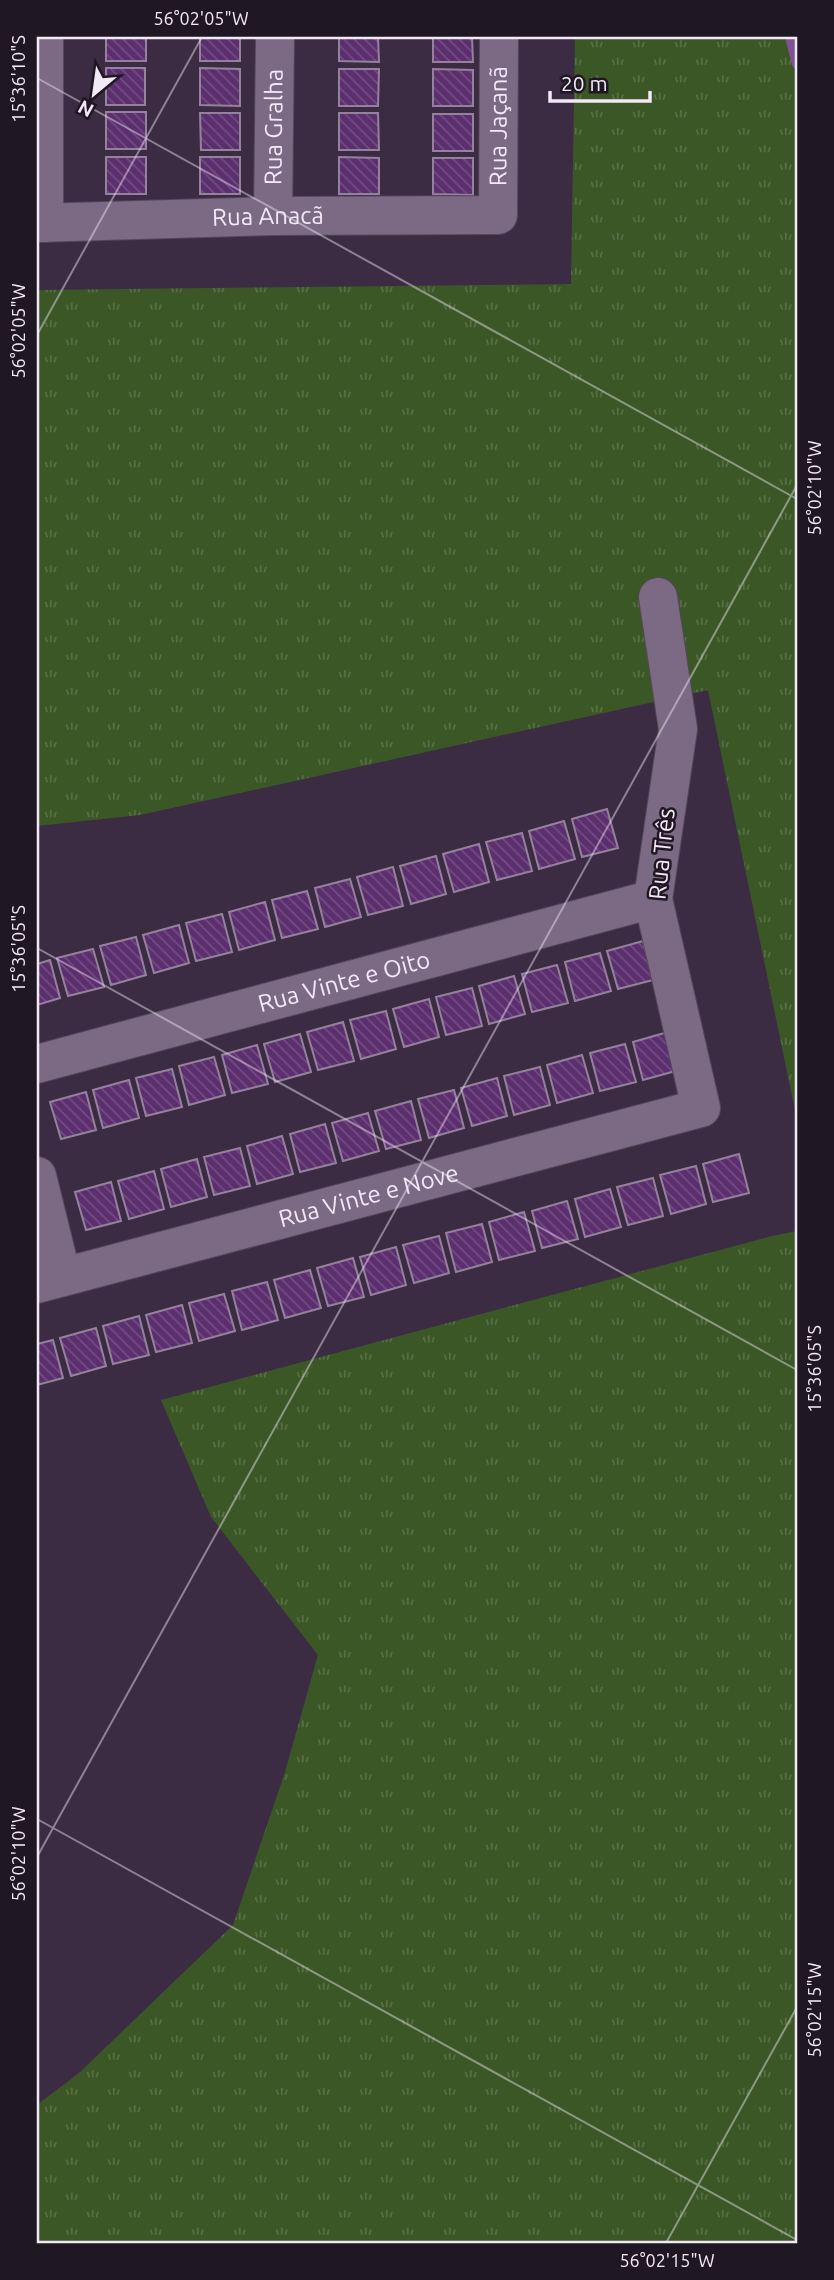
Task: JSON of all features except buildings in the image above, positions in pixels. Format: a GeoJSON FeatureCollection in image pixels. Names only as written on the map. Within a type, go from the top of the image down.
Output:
{"type":"FeatureCollection","features":[{"type":"Feature","properties":{"kind":"street"},"geometry":{"type":"LineString","coordinates":[[41,223],[44,37]]}},
{"type":"Feature","properties":{"kind":"street","name":"Rua Gralha"},"geometry":{"type":"LineString","coordinates":[[274,216],[275,37]]}},
{"type":"Feature","properties":{"kind":"street","name":"Rua Jaçanã"},"geometry":{"type":"LineString","coordinates":[[498,215],[499,37]]}},
{"type":"Feature","properties":{"kind":"street","name":"Rua Anacã"},"geometry":{"type":"LineString","coordinates":[[41,223],[274,216],[498,215]]}},
{"type":"Feature","properties":{"kind":"street","name":"Rua Três"},"geometry":{"type":"LineString","coordinates":[[658,597],[678,729],[653,899],[701,1108]]}},
{"type":"Feature","properties":{"kind":"street","name":"Rua Vinte e Oito"},"geometry":{"type":"LineString","coordinates":[[37,1064],[653,899]]}},
{"type":"Feature","properties":{"kind":"street","name":"Rua Vinte e Nove"},"geometry":{"type":"LineString","coordinates":[[50,1280],[701,1108]]}},
{"type":"Feature","properties":{"kind":"street"},"geometry":{"type":"LineString","coordinates":[[37,1176],[50,1280]]}},
{"type":"Feature","properties":{"kind":"green space"},"geometry":{"type":"Polygon","coordinates":[[[575,37],[797,37],[797,1120],[708,690],[140,815],[37,826],[37,290],[571,284],[575,37]]]}},
{"type":"Feature","properties":{"kind":"green space"},"geometry":{"type":"Polygon","coordinates":[[[797,1231],[797,2243],[37,2243],[37,2105],[79,2073],[233,1925],[285,1772],[318,1655],[211,1517],[161,1400],[797,1231]]]}},
{"type":"Feature","properties":{"kind":"waterway"},"geometry":{"type":"LineString","coordinates":[[790,37],[797,64]]}}]}
